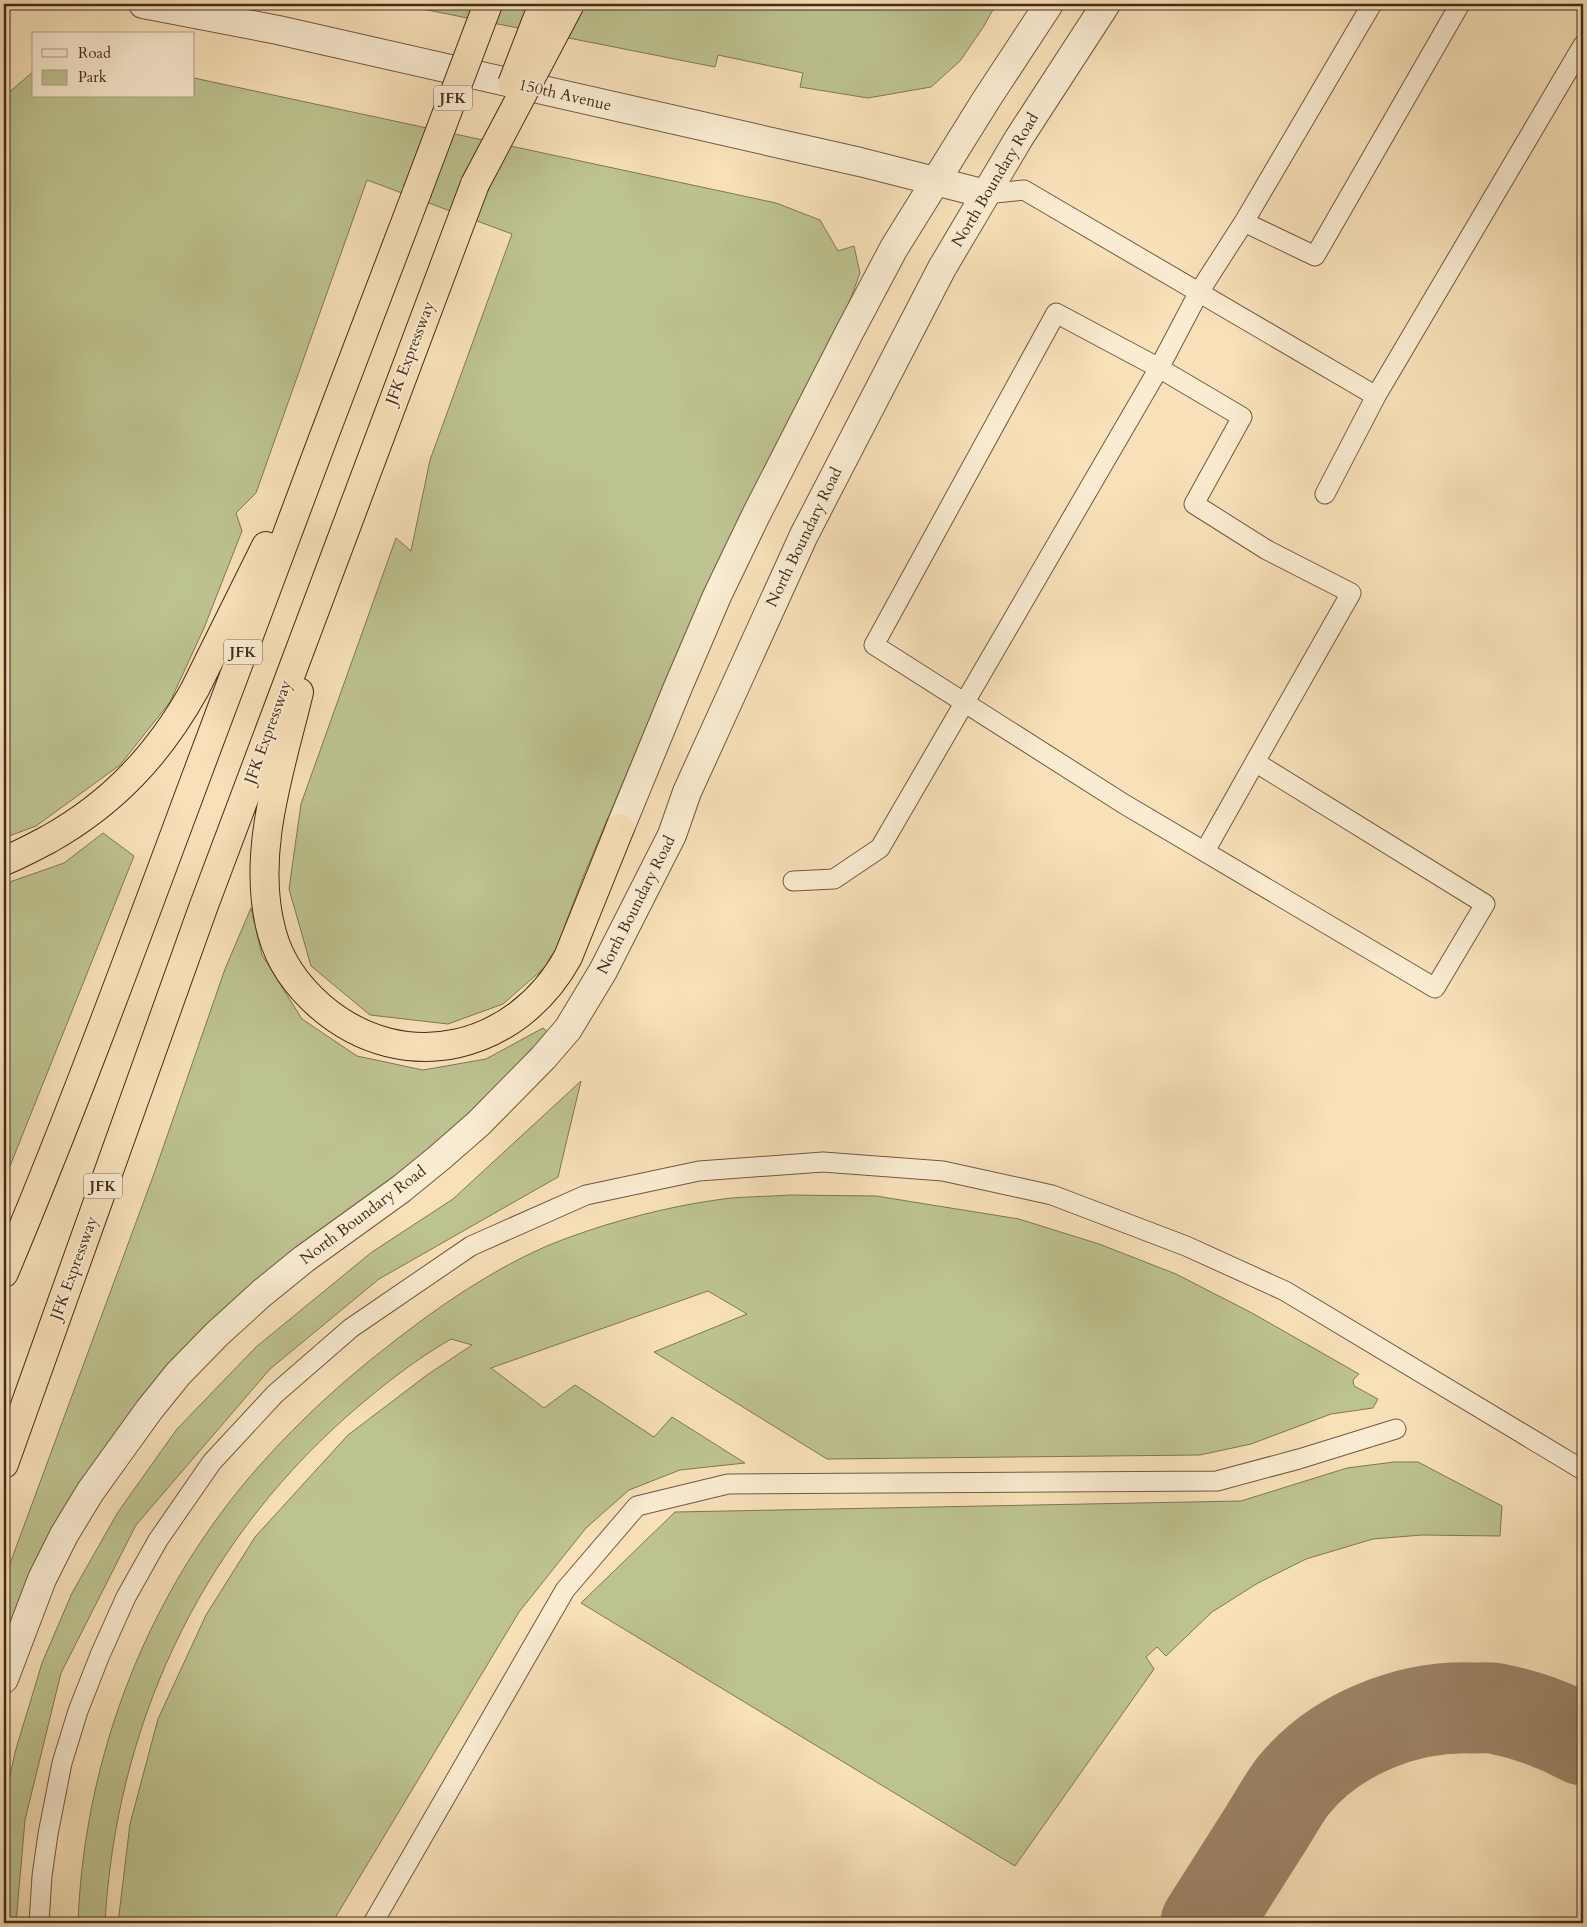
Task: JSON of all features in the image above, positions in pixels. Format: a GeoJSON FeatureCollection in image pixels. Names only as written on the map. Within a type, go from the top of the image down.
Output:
{"type":"FeatureCollection","features":[{"type":"Feature","properties":{"kind":"highway","name":"JFK"},"geometry":{"type":"LineString","coordinates":[[4,1273],[45,1177],[331,415],[488,4]]}},
{"type":"Feature","properties":{"kind":"highway","name":"JFK Expressway"},"geometry":{"type":"LineString","coordinates":[[4,1464],[203,908],[326,576],[543,4]]}},
{"type":"Feature","properties":{"kind":"highway"},"geometry":{"type":"LineString","coordinates":[[475,184],[570,4]]}},
{"type":"Feature","properties":{"kind":"highway"},"geometry":{"type":"LineString","coordinates":[[4,861],[36,846],[84,817],[130,778],[150,757],[166,736],[195,689],[331,415]]}},
{"type":"Feature","properties":{"kind":"highway"},"geometry":{"type":"LineString","coordinates":[[326,576],[270,814],[265,866],[266,897],[272,934],[280,955],[293,978],[308,996],[344,1025],[364,1034],[407,1045],[427,1046],[465,1041],[502,1027],[535,1002],[558,975],[576,939],[620,828]]}},
{"type":"Feature","properties":{"kind":"street","name":"150th Avenue"},"geometry":{"type":"LineString","coordinates":[[143,4],[278,30],[860,162],[986,194]]}},
{"type":"Feature","properties":{"kind":"street"},"geometry":{"type":"LineString","coordinates":[[620,828],[717,596],[755,517],[894,248],[986,100],[1049,4]]}},
{"type":"Feature","properties":{"kind":"street","name":"North Boundary Road"},"geometry":{"type":"LineString","coordinates":[[4,1679],[42,1579],[64,1535],[117,1452],[178,1374],[262,1292],[400,1189],[478,1124],[568,1029],[603,971],[672,835],[703,757],[804,535],[942,268],[1019,138],[1106,4]]}},
{"type":"Feature","properties":{"kind":"lane"},"geometry":{"type":"LineString","coordinates":[[793,881],[834,879],[880,848],[1159,368],[1199,292],[1244,222],[1372,4]]}},
{"type":"Feature","properties":{"kind":"lane"},"geometry":{"type":"LineString","coordinates":[[1244,222],[1315,256],[1460,4]]}},
{"type":"Feature","properties":{"kind":"lane"},"geometry":{"type":"LineString","coordinates":[[1325,494],[1376,396],[1583,45]]}},
{"type":"Feature","properties":{"kind":"lane"},"geometry":{"type":"LineString","coordinates":[[986,194],[1024,190],[1376,396]]}},
{"type":"Feature","properties":{"kind":"lane"},"geometry":{"type":"LineString","coordinates":[[1205,851],[1255,762],[1350,593],[1267,550],[1194,504],[1242,417],[1159,368],[1056,313],[874,645],[1124,804],[1435,988],[1484,904],[1255,762]]}},
{"type":"Feature","properties":{"kind":"lane"},"geometry":{"type":"LineString","coordinates":[[39,1923],[42,1876],[48,1834],[62,1763],[78,1711],[126,1597],[158,1540],[212,1462],[275,1394],[351,1328],[471,1246],[586,1195],[699,1171],[823,1162],[942,1171],[1052,1195],[1186,1246],[1285,1291],[1583,1470]]}},
{"type":"Feature","properties":{"kind":"lane"},"geometry":{"type":"LineString","coordinates":[[373,1923],[565,1590],[638,1506],[728,1484],[1217,1482],[1396,1429]]}},
{"type":"Feature","properties":{"kind":"green space"},"geometry":{"type":"Polygon","coordinates":[[[397,4],[996,4],[984,26],[960,61],[931,87],[868,98],[800,87],[803,73],[718,55],[715,67],[397,4]]]}},
{"type":"Feature","properties":{"kind":"green space"},"geometry":{"type":"Polygon","coordinates":[[[32,73],[32,98],[195,98],[195,78],[776,203],[820,220],[838,251],[854,246],[860,273],[844,317],[677,653],[584,875],[551,962],[503,1004],[448,1024],[370,1015],[311,966],[289,889],[301,804],[396,538],[411,551],[430,460],[512,234],[367,180],[256,493],[236,513],[242,531],[204,628],[170,702],[120,765],[36,826],[4,838],[4,91],[6,95],[32,73]]]}},
{"type":"Feature","properties":{"kind":"green space"},"geometry":{"type":"Polygon","coordinates":[[[103,833],[134,856],[4,1181],[4,884],[64,863],[103,833]]]}},
{"type":"Feature","properties":{"kind":"green space"},"geometry":{"type":"Polygon","coordinates":[[[251,908],[262,955],[302,1019],[357,1056],[423,1070],[486,1059],[543,1028],[552,1036],[506,1089],[161,1385],[4,1651],[4,1580],[155,1171],[225,969],[251,908]]]}},
{"type":"Feature","properties":{"kind":"green space"},"geometry":{"type":"Polygon","coordinates":[[[581,1081],[558,1177],[379,1279],[270,1369],[136,1525],[61,1673],[25,1820],[16,1923],[4,1923],[4,1800],[16,1749],[42,1663],[72,1593],[118,1512],[177,1429],[256,1347],[372,1252],[453,1199],[581,1081]]]}},
{"type":"Feature","properties":{"kind":"green space"},"geometry":{"type":"Polygon","coordinates":[[[789,1195],[876,1196],[1019,1219],[1099,1244],[1176,1274],[1252,1313],[1359,1374],[1353,1380],[1354,1386],[1378,1399],[1373,1408],[1331,1414],[1251,1444],[1200,1455],[827,1459],[654,1352],[747,1314],[708,1291],[491,1368],[544,1408],[575,1385],[654,1437],[672,1417],[745,1463],[680,1470],[629,1490],[586,1528],[519,1612],[332,1923],[118,1923],[130,1824],[158,1719],[206,1615],[255,1537],[348,1435],[427,1375],[472,1345],[451,1339],[409,1366],[370,1397],[345,1418],[293,1469],[247,1525],[207,1584],[174,1646],[147,1712],[126,1780],[112,1851],[105,1923],[78,1923],[83,1860],[93,1798],[109,1737],[130,1678],[155,1620],[186,1565],[221,1513],[261,1464],[292,1431],[340,1385],[412,1328],[455,1297],[523,1257],[570,1237],[661,1210],[725,1199],[789,1195]]]}},
{"type":"Feature","properties":{"kind":"green space"},"geometry":{"type":"Polygon","coordinates":[[[1394,1462],[1418,1462],[1502,1506],[1500,1536],[1422,1535],[1373,1539],[1306,1559],[1258,1583],[1212,1612],[1166,1656],[1157,1647],[1146,1657],[1154,1669],[1015,1866],[581,1603],[675,1512],[1241,1501],[1347,1468],[1394,1462]]]}},
{"type":"Feature","properties":{"kind":"taxiway"},"geometry":{"type":"LineString","coordinates":[[1206,1923],[1293,1786],[1310,1767],[1352,1737],[1400,1717],[1425,1711],[1450,1708],[1495,1708],[1531,1718],[1583,1740]]}}]}
